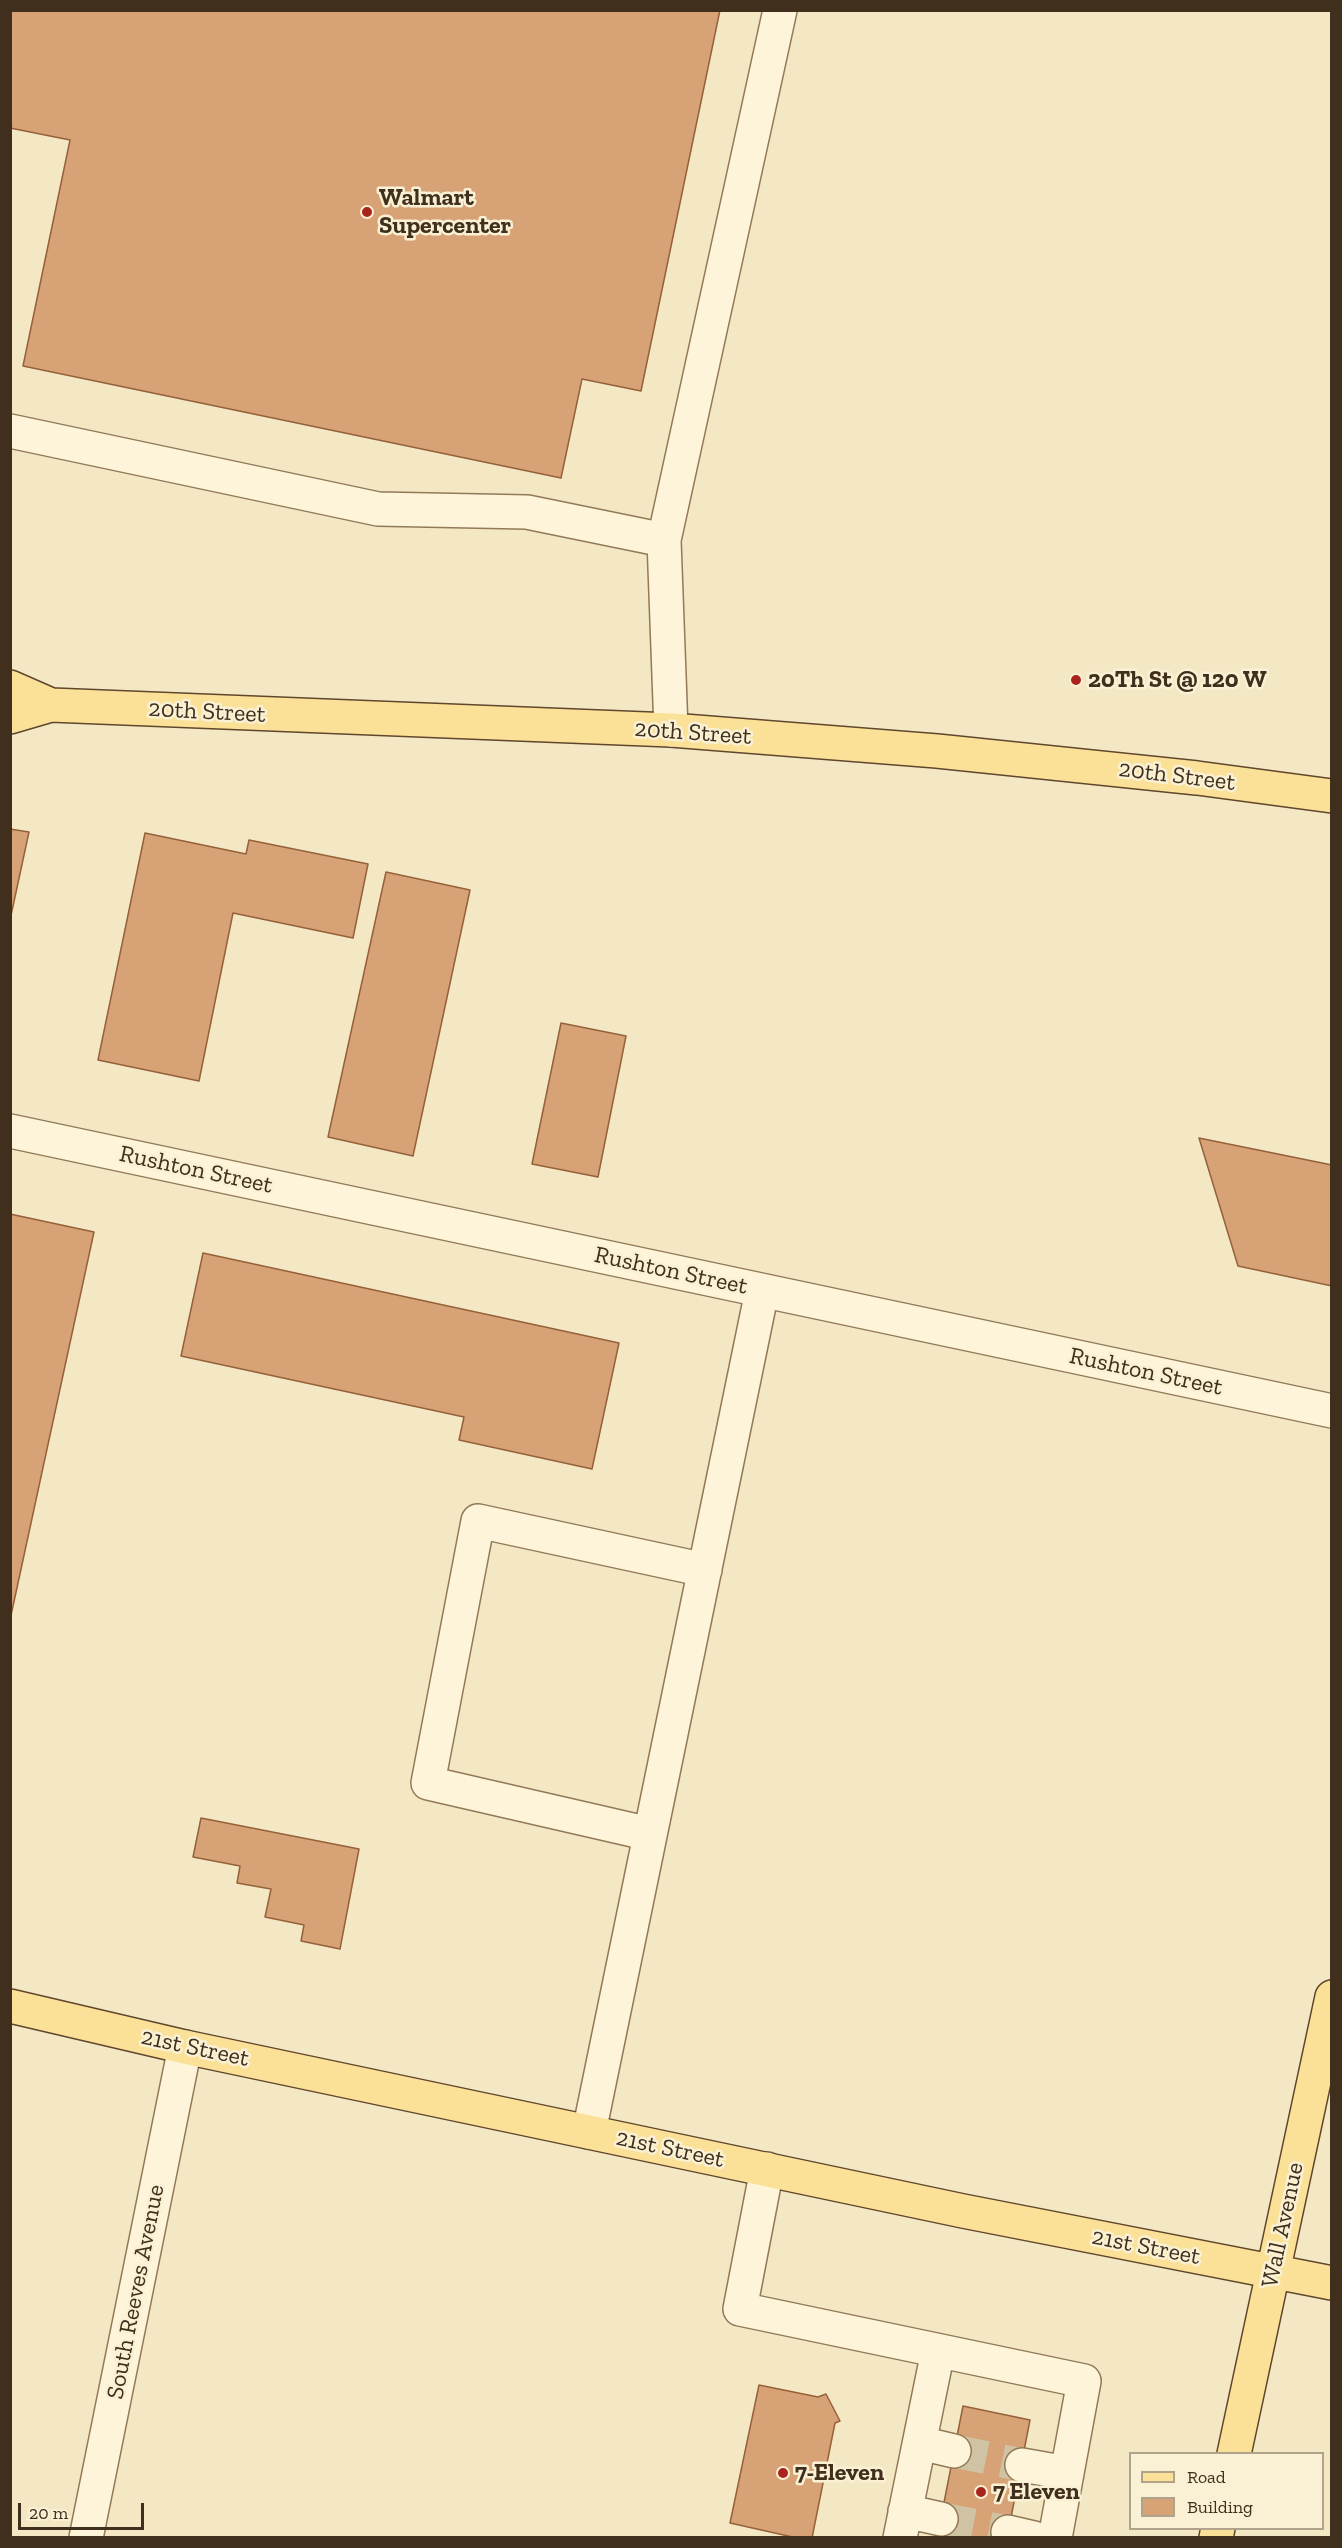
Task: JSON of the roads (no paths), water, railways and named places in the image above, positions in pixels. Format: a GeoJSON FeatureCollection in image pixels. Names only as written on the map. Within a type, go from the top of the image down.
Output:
{"type":"FeatureCollection","features":[{"type":"Feature","properties":{"kind":"main road","name":"20th Street"},"geometry":{"type":"LineString","coordinates":[[10,687],[51,705]]}},
{"type":"Feature","properties":{"kind":"main road"},"geometry":{"type":"LineString","coordinates":[[10,703],[51,705]]}},
{"type":"Feature","properties":{"kind":"main road","name":"20th Street"},"geometry":{"type":"LineString","coordinates":[[10,717],[51,705],[671,730],[937,751],[1197,778],[1332,796]]}},
{"type":"Feature","properties":{"kind":"main road","name":"Wall Avenue"},"geometry":{"type":"LineString","coordinates":[[1234,2452],[1332,1997]]}},
{"type":"Feature","properties":{"kind":"main road","name":"21st Street"},"geometry":{"type":"LineString","coordinates":[[10,2006],[185,2047],[589,2132],[1332,2283]]}},
{"type":"Feature","properties":{"kind":"street"},"geometry":{"type":"LineString","coordinates":[[671,730],[664,540],[780,10]]}},
{"type":"Feature","properties":{"kind":"street"},"geometry":{"type":"LineString","coordinates":[[10,431],[378,509],[527,512],[664,540]]}},
{"type":"Feature","properties":{"kind":"street","name":"Rushton Street"},"geometry":{"type":"LineString","coordinates":[[10,1131],[1332,1411]]}},
{"type":"Feature","properties":{"kind":"street"},"geometry":{"type":"LineString","coordinates":[[589,2132],[762,1291]]}},
{"type":"Feature","properties":{"kind":"street"},"geometry":{"type":"LineString","coordinates":[[650,1833],[428,1783],[478,1521],[705,1570]]}},
{"type":"Feature","properties":{"kind":"street","name":"South Reeves Avenue"},"geometry":{"type":"LineString","coordinates":[[86,2538],[185,2047]]}},
{"type":"Feature","properties":{"kind":"street"},"geometry":{"type":"LineString","coordinates":[[767,2169],[740,2309],[1084,2381],[1055,2538]]}},
{"type":"Feature","properties":{"kind":"street"},"geometry":{"type":"LineString","coordinates":[[938,2351],[903,2524],[941,2519]]}},
{"type":"Feature","properties":{"kind":"street"},"geometry":{"type":"LineString","coordinates":[[920,2443],[954,2451]]}},
{"type":"Feature","properties":{"kind":"street"},"geometry":{"type":"LineString","coordinates":[[1022,2465],[1067,2473]]}},
{"type":"Feature","properties":{"kind":"tunnel"},"geometry":{"type":"LineString","coordinates":[[954,2451],[1022,2465]]}},
{"type":"Feature","properties":{"kind":"tunnel"},"geometry":{"type":"LineString","coordinates":[[941,2519],[1008,2532]]}},
{"type":"Feature","properties":{"kind":"place","name":"Walmart Supercenter"},"geometry":{"type":"Point","coordinates":[367,212]}},
{"type":"Feature","properties":{"kind":"place","name":"20Th St @ 120 W"},"geometry":{"type":"Point","coordinates":[1076,680]}},
{"type":"Feature","properties":{"kind":"place","name":"7-Eleven"},"geometry":{"type":"Point","coordinates":[783,2473]}},
{"type":"Feature","properties":{"kind":"place","name":"7 Eleven"},"geometry":{"type":"Point","coordinates":[981,2492]}}]}
